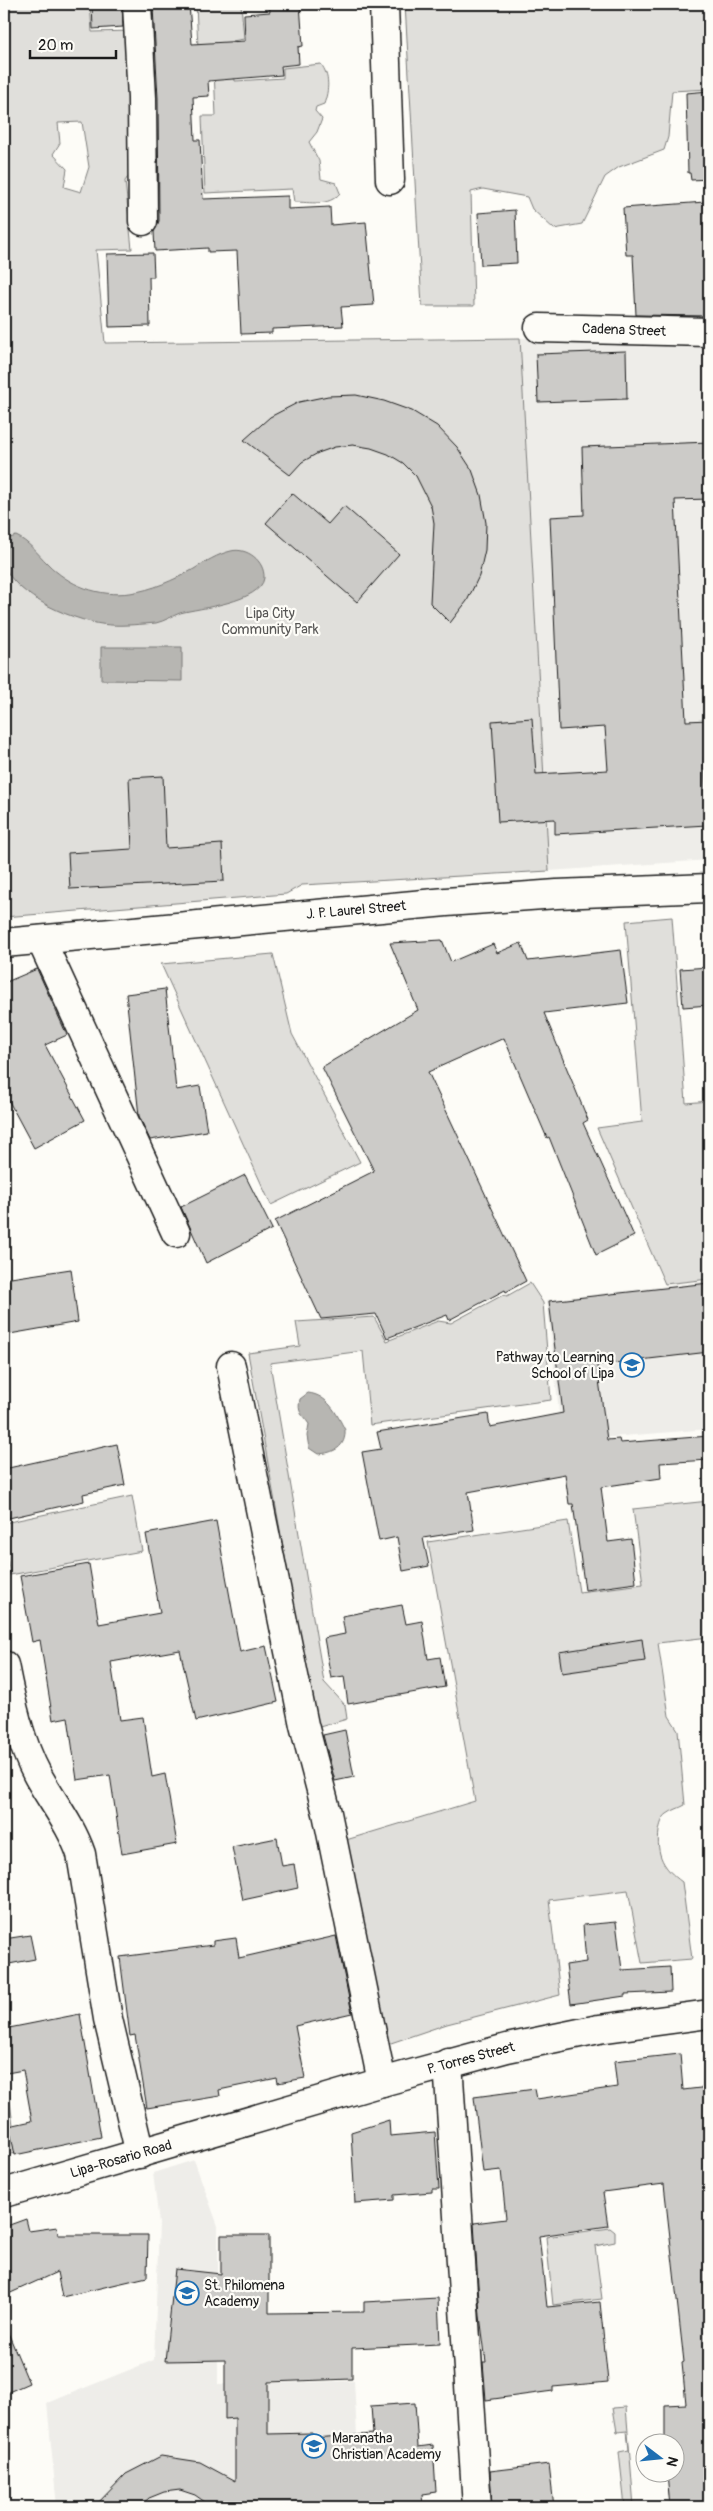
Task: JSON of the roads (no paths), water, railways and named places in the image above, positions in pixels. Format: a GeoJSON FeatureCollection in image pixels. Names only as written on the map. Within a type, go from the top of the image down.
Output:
{"type":"FeatureCollection","features":[{"type":"Feature","properties":{"kind":"street"},"geometry":{"type":"LineString","coordinates":[[137,4],[142,98],[143,221]]}},
{"type":"Feature","properties":{"kind":"street"},"geometry":{"type":"LineString","coordinates":[[384,4],[390,180]]}},
{"type":"Feature","properties":{"kind":"street","name":"Cadena Street"},"geometry":{"type":"LineString","coordinates":[[539,328],[709,332]]}},
{"type":"Feature","properties":{"kind":"street","name":"J. P. Laurel Street"},"geometry":{"type":"LineString","coordinates":[[4,943],[446,902],[557,894],[709,888]]}},
{"type":"Feature","properties":{"kind":"street"},"geometry":{"type":"LineString","coordinates":[[41,940],[176,1233]]}},
{"type":"Feature","properties":{"kind":"street"},"geometry":{"type":"LineString","coordinates":[[231,1366],[304,1725],[326,1813],[382,2082]]}},
{"type":"Feature","properties":{"kind":"street"},"geometry":{"type":"LineString","coordinates":[[4,1665],[29,1755],[38,1775],[68,1824],[82,1854],[108,2019],[140,2154]]}},
{"type":"Feature","properties":{"kind":"street","name":"P. Torres Street"},"geometry":{"type":"LineString","coordinates":[[238,2126],[448,2063],[568,2034],[709,2014]]}},
{"type":"Feature","properties":{"kind":"street"},"geometry":{"type":"LineString","coordinates":[[448,2063],[477,2507]]}},
{"type":"Feature","properties":{"kind":"street","name":"Lipa-Rosario Road"},"geometry":{"type":"LineString","coordinates":[[4,2193],[238,2126]]}},
{"type":"Feature","properties":{"kind":"place","name":"Pathway to Learning School of Lipa"},"geometry":{"type":"Point","coordinates":[632,1365]}},
{"type":"Feature","properties":{"kind":"place","name":"St. Philomena Academy"},"geometry":{"type":"Point","coordinates":[187,2293]}},
{"type":"Feature","properties":{"kind":"place","name":"Maranatha Christian Academy"},"geometry":{"type":"Point","coordinates":[314,2446]}},
{"type":"Feature","properties":{"kind":"park label","name":"Lipa City Community Park"},"geometry":{"type":"Point","coordinates":[270,622]}}]}
